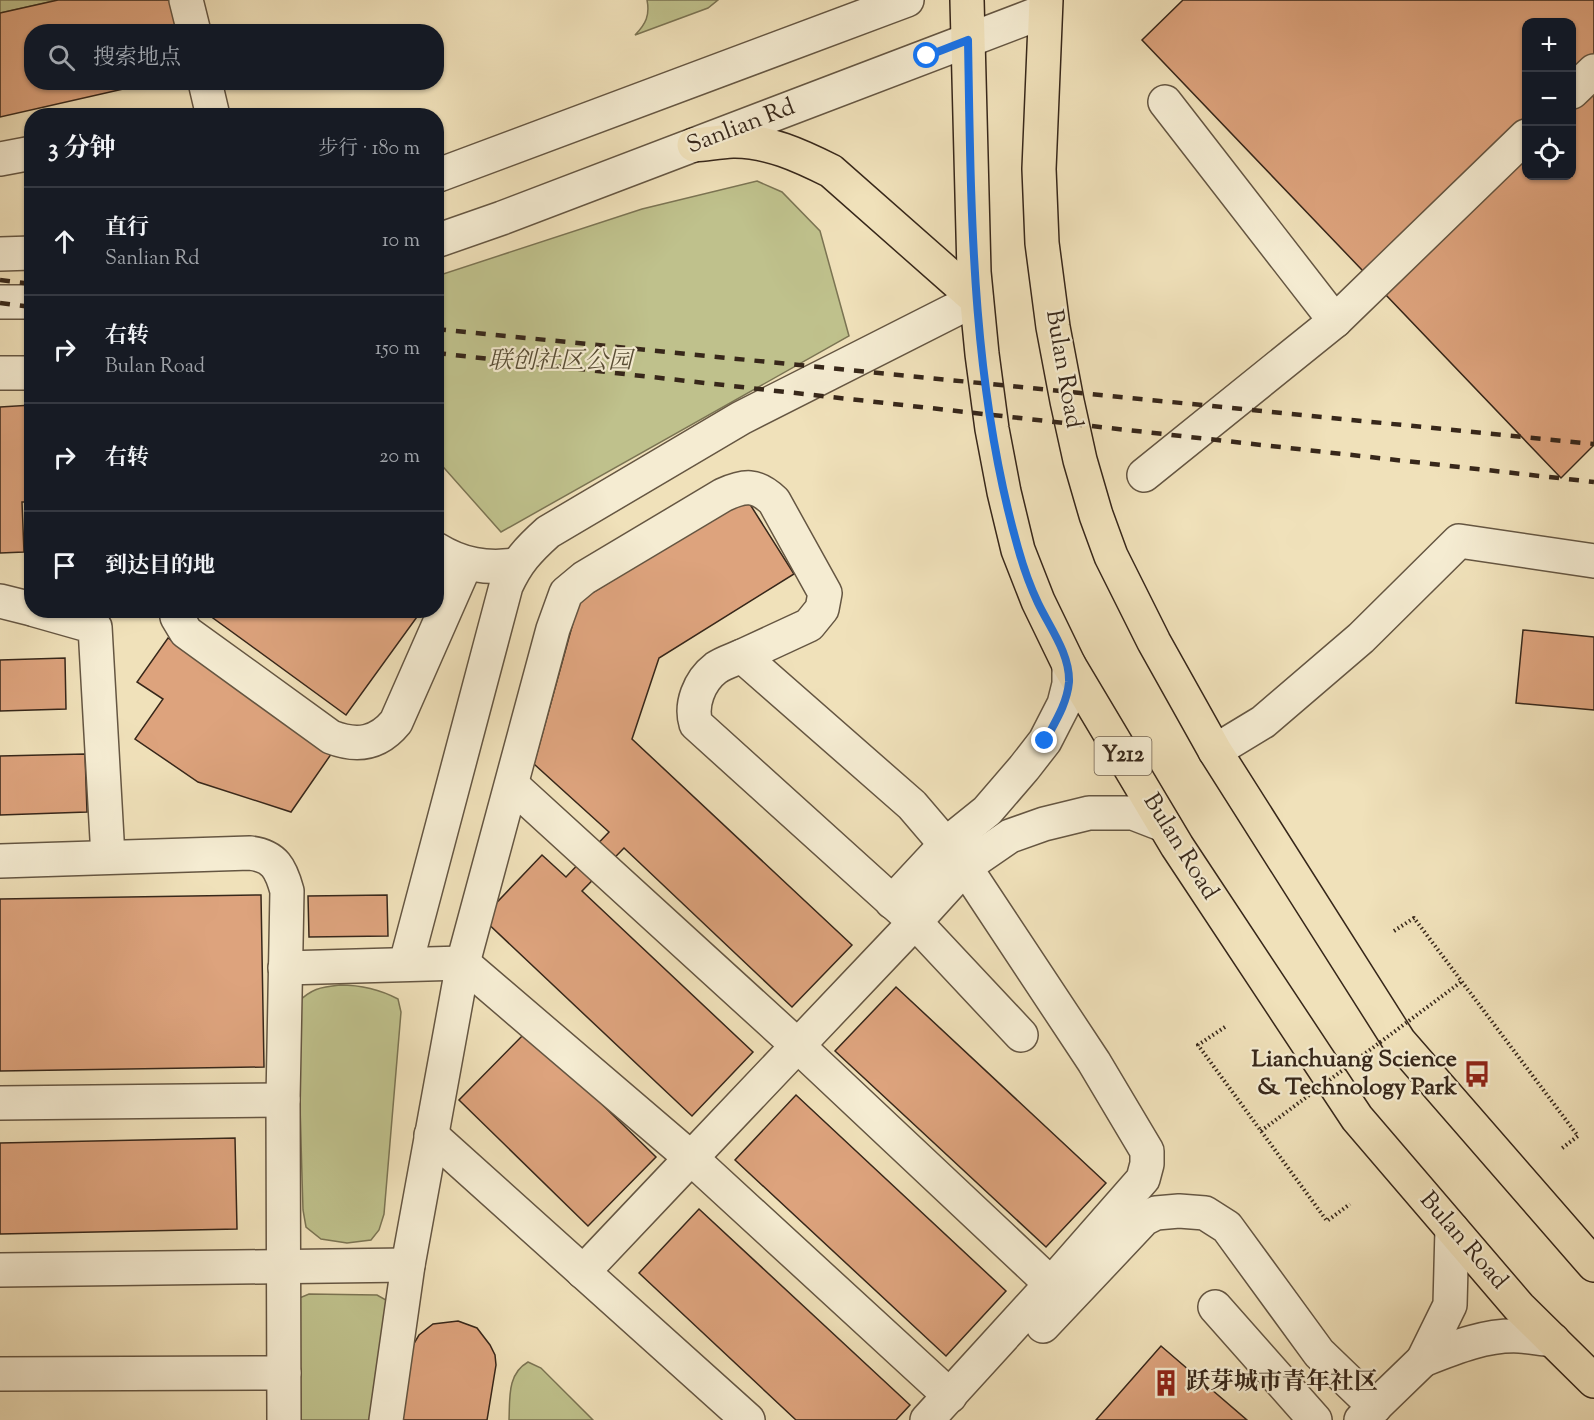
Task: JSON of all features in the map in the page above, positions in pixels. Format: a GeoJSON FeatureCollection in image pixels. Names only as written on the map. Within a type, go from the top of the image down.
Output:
{"type":"FeatureCollection","features":[{"type":"Feature","properties":{"kind":"main road","name":"Bulan Road"},"geometry":{"type":"LineString","coordinates":[[967,0],[976,299],[992,429],[1018,550],[1038,602],[1069,665],[1164,825],[1358,1118],[1519,1307],[1594,1381]]}},
{"type":"Feature","properties":{"kind":"main road","name":"Bulan Road"},"geometry":{"type":"LineString","coordinates":[[1037,4],[1042,243],[1053,327],[1066,401],[1093,504],[1111,556],[1154,642],[1215,751],[1399,1041],[1594,1265]]}},
{"type":"Feature","properties":{"kind":"main road"},"geometry":{"type":"LineString","coordinates":[[694,145],[733,141],[769,146],[803,157],[831,171],[976,299]]}},
{"type":"Feature","properties":{"kind":"street"},"geometry":{"type":"LineString","coordinates":[[186,0],[192,24]]}},
{"type":"Feature","properties":{"kind":"street"},"geometry":{"type":"LineString","coordinates":[[444,173],[907,0]]}},
{"type":"Feature","properties":{"kind":"street","name":"Sanlian Rd"},"geometry":{"type":"LineString","coordinates":[[444,238],[968,40],[1037,4]]}},
{"type":"Feature","properties":{"kind":"street"},"geometry":{"type":"LineString","coordinates":[[1576,88],[1594,71]]}},
{"type":"Feature","properties":{"kind":"street"},"geometry":{"type":"LineString","coordinates":[[207,90],[211,108]]}},
{"type":"Feature","properties":{"kind":"street"},"geometry":{"type":"LineString","coordinates":[[1165,102],[1335,321]]}},
{"type":"Feature","properties":{"kind":"street"},"geometry":{"type":"LineString","coordinates":[[1144,474],[1335,321],[1522,141]]}},
{"type":"Feature","properties":{"kind":"street"},"geometry":{"type":"LineString","coordinates":[[0,159],[24,154]]}},
{"type":"Feature","properties":{"kind":"street"},"geometry":{"type":"LineString","coordinates":[[0,254],[24,253]]}},
{"type":"Feature","properties":{"kind":"street"},"geometry":{"type":"LineString","coordinates":[[406,963],[506,586],[516,565],[530,548],[549,532],[741,418],[976,299]]}},
{"type":"Feature","properties":{"kind":"street"},"geometry":{"type":"LineString","coordinates":[[0,302],[24,302]]}},
{"type":"Feature","properties":{"kind":"street"},"geometry":{"type":"LineString","coordinates":[[0,373],[24,374]]}},
{"type":"Feature","properties":{"kind":"street"},"geometry":{"type":"LineString","coordinates":[[386,1420],[408,1265],[463,963],[554,629],[566,593],[584,578],[704,506],[739,488],[749,487],[764,492],[774,501],[825,593],[822,609],[809,625],[715,669],[695,698],[693,713],[696,724],[904,912],[1021,1035]]}},
{"type":"Feature","properties":{"kind":"street"},"geometry":{"type":"LineString","coordinates":[[1215,751],[1263,722],[1361,638],[1460,541],[1594,561]]}},
{"type":"Feature","properties":{"kind":"street"},"geometry":{"type":"LineString","coordinates":[[444,554],[457,561],[474,566],[516,565]]}},
{"type":"Feature","properties":{"kind":"street"},"geometry":{"type":"LineString","coordinates":[[444,613],[466,563]]}},
{"type":"Feature","properties":{"kind":"street"},"geometry":{"type":"LineString","coordinates":[[0,601],[24,608]]}},
{"type":"Feature","properties":{"kind":"street"},"geometry":{"type":"LineString","coordinates":[[178,618],[186,632],[331,737],[347,743],[367,742],[385,735],[396,722],[442,618]]}},
{"type":"Feature","properties":{"kind":"street"},"geometry":{"type":"LineString","coordinates":[[98,619],[108,857]]}},
{"type":"Feature","properties":{"kind":"street"},"geometry":{"type":"LineString","coordinates":[[742,656],[912,805],[956,855],[1094,1062],[1147,1151],[1147,1164],[1143,1179],[1051,1284],[954,1408]]}},
{"type":"Feature","properties":{"kind":"street"},"geometry":{"type":"LineString","coordinates":[[583,1272],[798,1046],[904,912],[956,855],[987,811],[1045,741],[1064,704],[1069,684],[1069,665]]}},
{"type":"Feature","properties":{"kind":"street"},"geometry":{"type":"LineString","coordinates":[[512,784],[798,1046],[1051,1284]]}},
{"type":"Feature","properties":{"kind":"street"},"geometry":{"type":"LineString","coordinates":[[956,855],[1044,824],[1089,813],[1133,813],[1164,825]]}},
{"type":"Feature","properties":{"kind":"street"},"geometry":{"type":"LineString","coordinates":[[0,861],[250,853],[264,855],[282,874],[286,891],[283,1100],[284,1420]]}},
{"type":"Feature","properties":{"kind":"street"},"geometry":{"type":"LineString","coordinates":[[285,968],[463,963],[691,1158],[954,1408]]}},
{"type":"Feature","properties":{"kind":"street"},"geometry":{"type":"LineString","coordinates":[[0,1103],[283,1100]]}},
{"type":"Feature","properties":{"kind":"street"},"geometry":{"type":"LineString","coordinates":[[431,1135],[748,1420]]}},
{"type":"Feature","properties":{"kind":"street"},"geometry":{"type":"LineString","coordinates":[[927,1420],[954,1408],[1144,1219],[1156,1213],[1179,1211],[1205,1213],[1227,1227],[1318,1353],[1368,1413],[1423,1360],[1450,1305],[1452,1229]]}},
{"type":"Feature","properties":{"kind":"street"},"geometry":{"type":"LineString","coordinates":[[0,1270],[408,1265]]}},
{"type":"Feature","properties":{"kind":"street"},"geometry":{"type":"LineString","coordinates":[[1215,1307],[1315,1420]]}},
{"type":"Feature","properties":{"kind":"street"},"geometry":{"type":"LineString","coordinates":[[1423,1360],[1456,1347],[1487,1339],[1518,1336],[1553,1340]]}},
{"type":"Feature","properties":{"kind":"street"},"geometry":{"type":"LineString","coordinates":[[0,1374],[284,1373]]}},
{"type":"Feature","properties":{"kind":"path"},"geometry":{"type":"LineString","coordinates":[[1394,932],[1414,918],[1578,1136],[1561,1149]]}},
{"type":"Feature","properties":{"kind":"path"},"geometry":{"type":"LineString","coordinates":[[1261,1131],[1461,982]]}},
{"type":"Feature","properties":{"kind":"path"},"geometry":{"type":"LineString","coordinates":[[1225,1027],[1198,1045],[1327,1221],[1350,1204]]}},
{"type":"Feature","properties":{"kind":"green space"},"geometry":{"type":"Polygon","coordinates":[[[0,0],[58,0],[0,13],[0,0]]]}},
{"type":"Feature","properties":{"kind":"green space"},"geometry":{"type":"Polygon","coordinates":[[[647,0],[718,0],[708,8],[635,35],[646,19],[647,0]]]}},
{"type":"Feature","properties":{"kind":"green space","name":"联创社区公园"},"geometry":{"type":"Polygon","coordinates":[[[757,181],[782,192],[820,231],[849,336],[501,532],[444,468],[444,274],[642,209],[757,181]]]}},
{"type":"Feature","properties":{"kind":"green space"},"geometry":{"type":"Polygon","coordinates":[[[340,985],[370,988],[398,999],[401,1012],[384,1214],[379,1230],[371,1240],[347,1243],[321,1239],[306,1227],[303,1210],[297,1003],[316,990],[340,985]]]}},
{"type":"Feature","properties":{"kind":"green space"},"geometry":{"type":"Polygon","coordinates":[[[309,1294],[377,1295],[386,1300],[390,1310],[374,1420],[292,1420],[297,1299],[309,1294]]]}},
{"type":"Feature","properties":{"kind":"green space"},"geometry":{"type":"Polygon","coordinates":[[[528,1362],[541,1368],[593,1420],[509,1420],[513,1380],[521,1367],[528,1362]]]}},
{"type":"Feature","properties":{"kind":"building"},"geometry":{"type":"Polygon","coordinates":[[[58,0],[173,0],[178,24],[24,24],[24,90],[119,90],[40,108],[24,108],[24,112],[0,117],[0,13],[58,0]]]}},
{"type":"Feature","properties":{"kind":"building"},"geometry":{"type":"Polygon","coordinates":[[[1183,0],[1594,0],[1594,445],[1561,478],[1142,40],[1183,0]]]}},
{"type":"Feature","properties":{"kind":"building"},"geometry":{"type":"Polygon","coordinates":[[[24,406],[24,502],[22,502],[24,552],[0,553],[0,407],[24,406]]]}},
{"type":"Feature","properties":{"kind":"building"},"geometry":{"type":"Polygon","coordinates":[[[746,498],[794,574],[659,658],[632,739],[852,945],[792,1007],[624,848],[582,891],[753,1052],[692,1116],[482,918],[542,855],[566,877],[609,832],[534,764],[579,601],[746,498]]]}},
{"type":"Feature","properties":{"kind":"building"},"geometry":{"type":"Polygon","coordinates":[[[213,618],[416,618],[346,715],[213,618]]]}},
{"type":"Feature","properties":{"kind":"building"},"geometry":{"type":"Polygon","coordinates":[[[1523,630],[1594,637],[1594,710],[1516,703],[1523,630]]]}},
{"type":"Feature","properties":{"kind":"building"},"geometry":{"type":"Polygon","coordinates":[[[168,638],[334,750],[291,812],[198,782],[135,739],[163,699],[137,682],[168,638]]]}},
{"type":"Feature","properties":{"kind":"building"},"geometry":{"type":"Polygon","coordinates":[[[65,658],[66,709],[0,711],[0,660],[65,658]]]}},
{"type":"Feature","properties":{"kind":"building"},"geometry":{"type":"Polygon","coordinates":[[[85,754],[87,812],[0,815],[0,756],[85,754]]]}},
{"type":"Feature","properties":{"kind":"building"},"geometry":{"type":"Polygon","coordinates":[[[261,895],[264,1067],[0,1071],[0,899],[261,895]]]}},
{"type":"Feature","properties":{"kind":"building"},"geometry":{"type":"Polygon","coordinates":[[[387,895],[388,936],[309,937],[308,896],[387,895]]]}},
{"type":"Feature","properties":{"kind":"building"},"geometry":{"type":"Polygon","coordinates":[[[896,987],[1106,1183],[1046,1247],[835,1051],[896,987]]]}},
{"type":"Feature","properties":{"kind":"building"},"geometry":{"type":"Polygon","coordinates":[[[527,1031],[656,1157],[588,1226],[459,1100],[527,1031]]]}},
{"type":"Feature","properties":{"kind":"building"},"geometry":{"type":"Polygon","coordinates":[[[796,1095],[1006,1291],[946,1356],[735,1160],[796,1095]]]}},
{"type":"Feature","properties":{"kind":"building"},"geometry":{"type":"Polygon","coordinates":[[[235,1138],[237,1229],[0,1234],[0,1143],[235,1138]]]}},
{"type":"Feature","properties":{"kind":"building"},"geometry":{"type":"Polygon","coordinates":[[[699,1209],[910,1405],[896,1420],[796,1420],[639,1273],[699,1209]]]}},
{"type":"Feature","properties":{"kind":"building"},"geometry":{"type":"Polygon","coordinates":[[[458,1321],[477,1328],[495,1355],[496,1365],[487,1420],[400,1420],[410,1350],[419,1335],[433,1324],[458,1321]]]}},
{"type":"Feature","properties":{"kind":"building","name":"跃芽城市青年社区"},"geometry":{"type":"Polygon","coordinates":[[[1161,1346],[1247,1420],[1096,1420],[1161,1346]]]}},
{"type":"Feature","properties":{"kind":"railway"},"geometry":{"type":"LineString","coordinates":[[0,280],[24,283]]}},
{"type":"Feature","properties":{"kind":"railway"},"geometry":{"type":"LineString","coordinates":[[0,303],[24,306]]}},
{"type":"Feature","properties":{"kind":"railway"},"geometry":{"type":"LineString","coordinates":[[444,330],[1594,444]]}},
{"type":"Feature","properties":{"kind":"railway"},"geometry":{"type":"LineString","coordinates":[[444,354],[1594,482]]}},
{"type":"Feature","properties":{"kind":"place","name":"Lianchuang Science & Technology Park"},"geometry":{"type":"Point","coordinates":[1477,1074]}},
{"type":"Feature","properties":{"kind":"place","name":"跃芽城市青年社区"},"geometry":{"type":"Point","coordinates":[1166,1383]}},
{"type":"Feature","properties":{"kind":"route"},"geometry":{"type":"LineString","coordinates":[[927,56],[968,40],[974,272],[992,429],[1018,550],[1038,602],[1069,665],[1069,684],[1064,704],[1045,741]]}}]}
